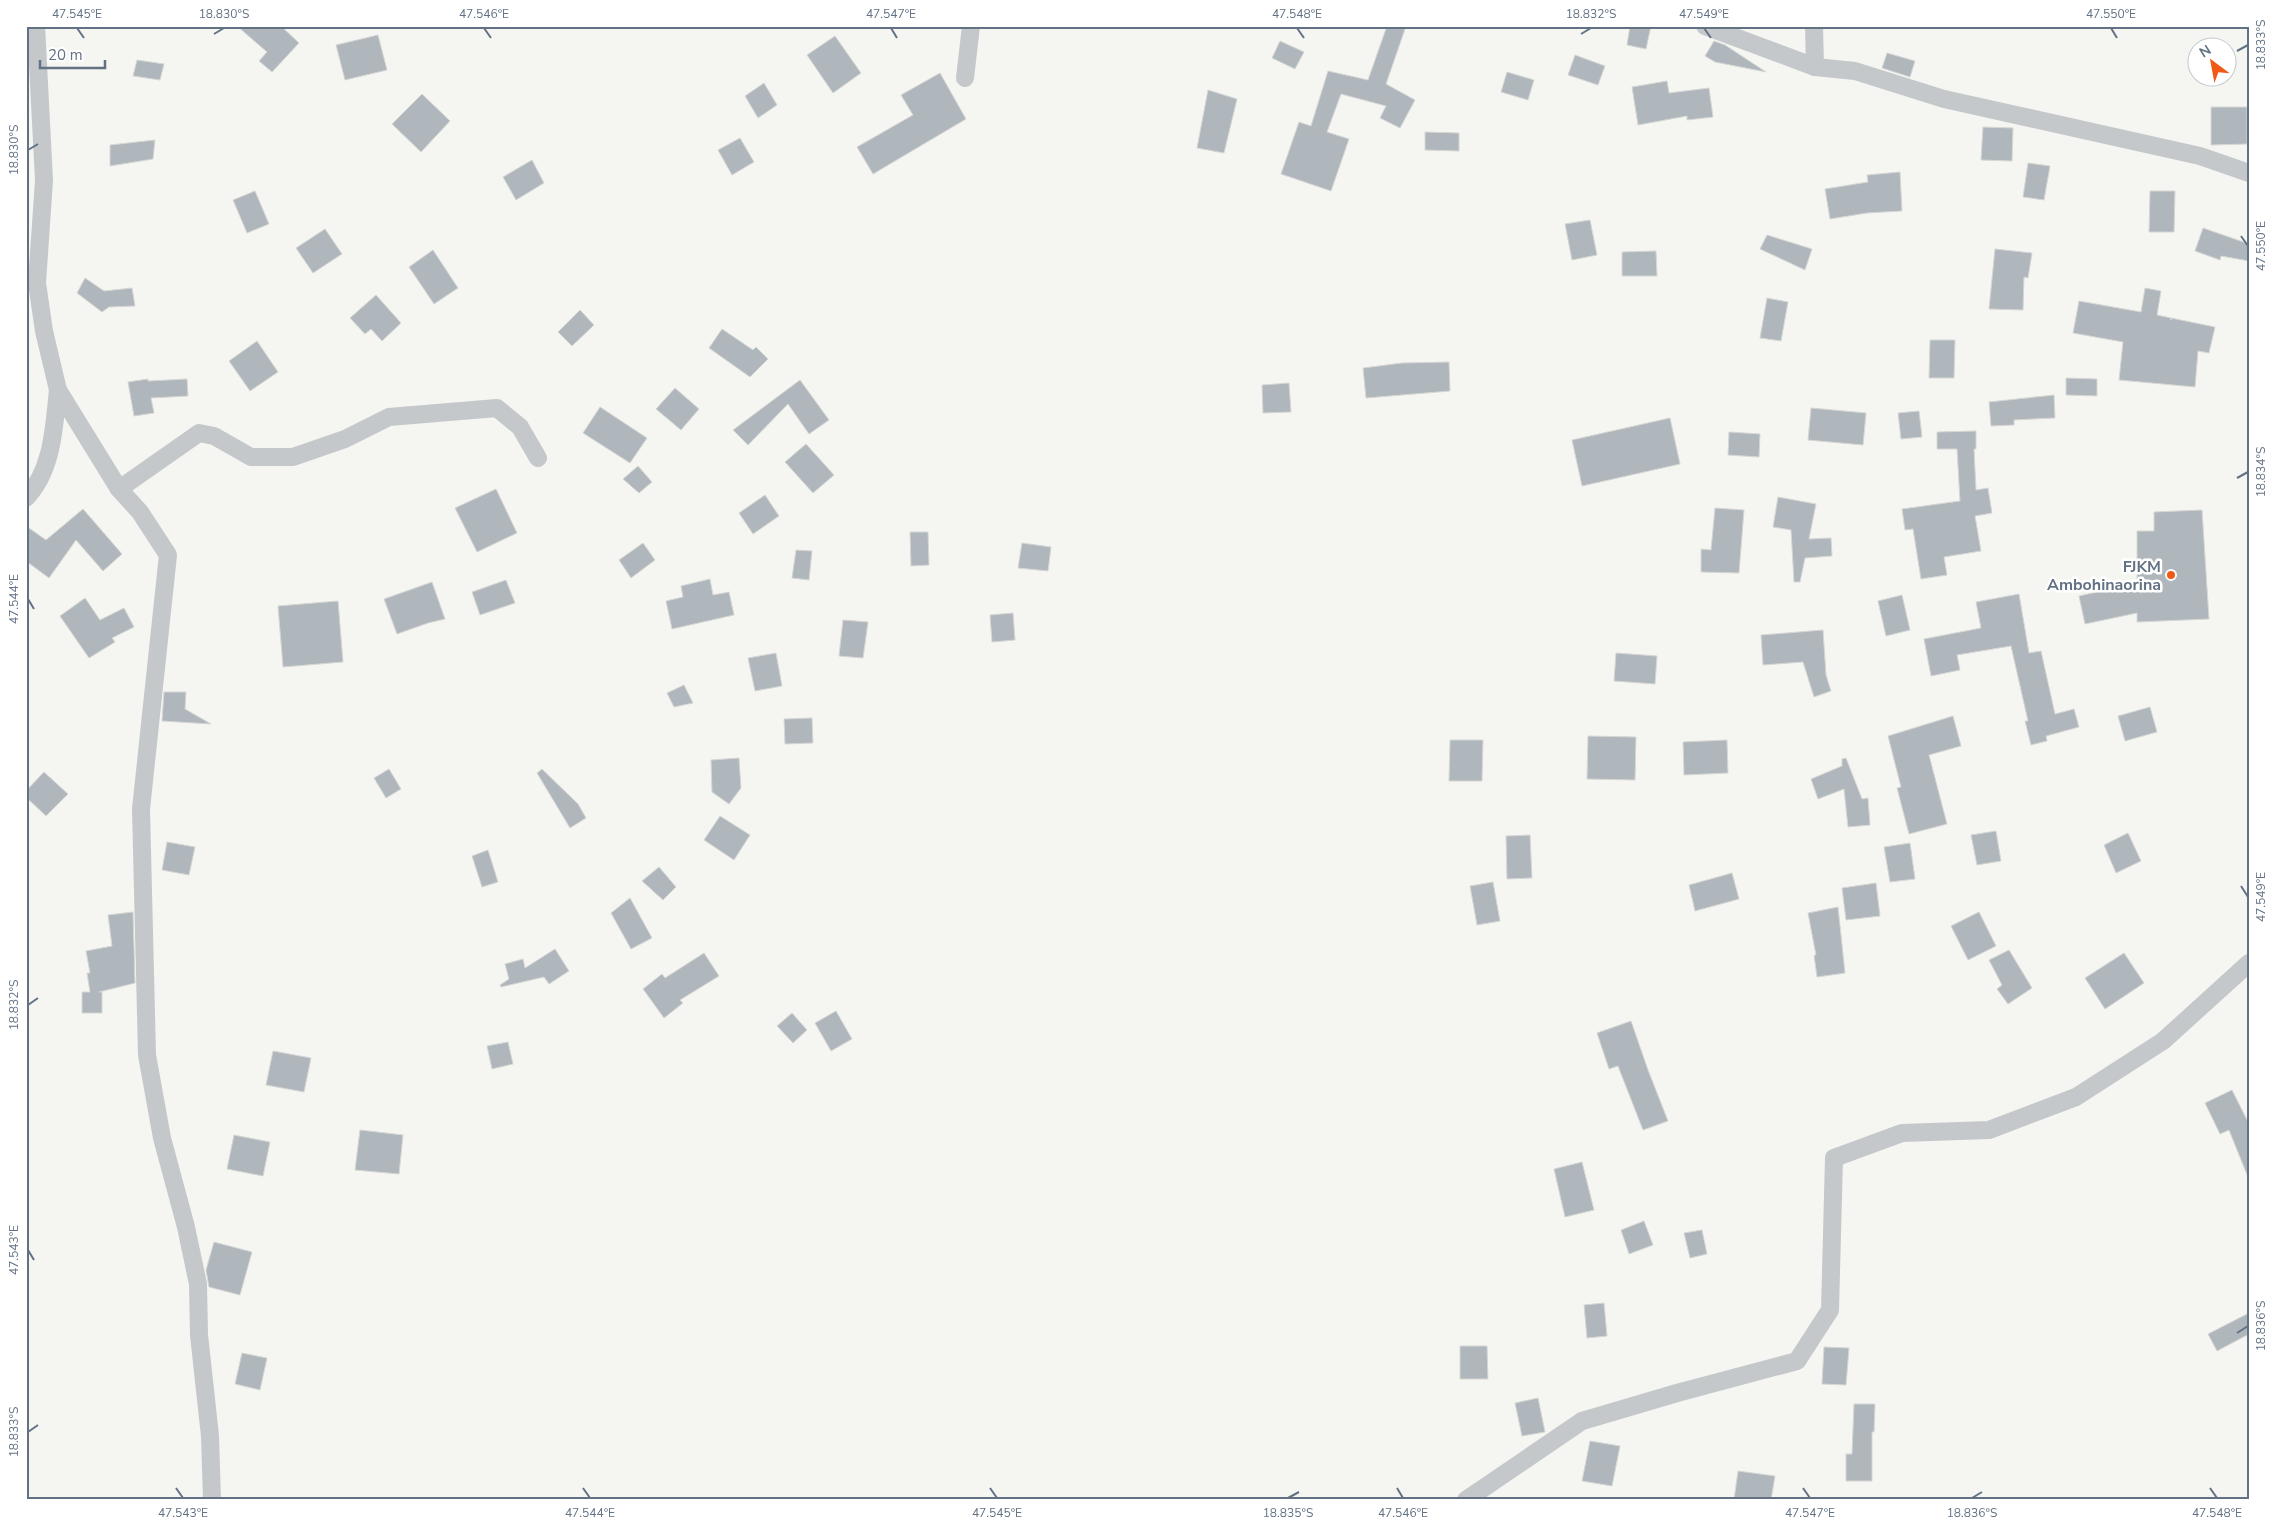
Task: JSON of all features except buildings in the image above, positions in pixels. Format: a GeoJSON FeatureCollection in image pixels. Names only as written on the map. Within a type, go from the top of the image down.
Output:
{"type":"FeatureCollection","features":[{"type":"Feature","properties":{"kind":"street"},"geometry":{"type":"LineString","coordinates":[[36,26],[44,180],[38,283],[44,331],[58,390],[119,489],[140,512],[168,555],[141,809],[147,1056],[162,1138],[186,1227],[198,1284],[199,1335],[210,1436],[212,1500]]}},
{"type":"Feature","properties":{"kind":"street"},"geometry":{"type":"LineString","coordinates":[[965,78],[971,26]]}},
{"type":"Feature","properties":{"kind":"street"},"geometry":{"type":"LineString","coordinates":[[1705,26],[1814,68],[1856,70],[1944,99],[2200,156],[2249,173]]}},
{"type":"Feature","properties":{"kind":"street"},"geometry":{"type":"LineString","coordinates":[[1814,26],[1814,68]]}},
{"type":"Feature","properties":{"kind":"street"},"geometry":{"type":"LineString","coordinates":[[26,498],[34,490],[53,445],[58,390]]}},
{"type":"Feature","properties":{"kind":"street"},"geometry":{"type":"LineString","coordinates":[[119,489],[199,433],[214,436],[251,456],[293,457],[345,438],[389,417],[497,408],[520,427],[538,458]]}},
{"type":"Feature","properties":{"kind":"street"},"geometry":{"type":"LineString","coordinates":[[1466,1500],[1582,1421],[1797,1361],[1830,1310],[1834,1158],[1902,1133],[1989,1130],[2076,1097],[2163,1041],[2249,964]]}},
{"type":"Feature","properties":{"kind":"place","name":"FJKM Ambohinaorina"},"geometry":{"type":"Point","coordinates":[2171,575]}}]}
